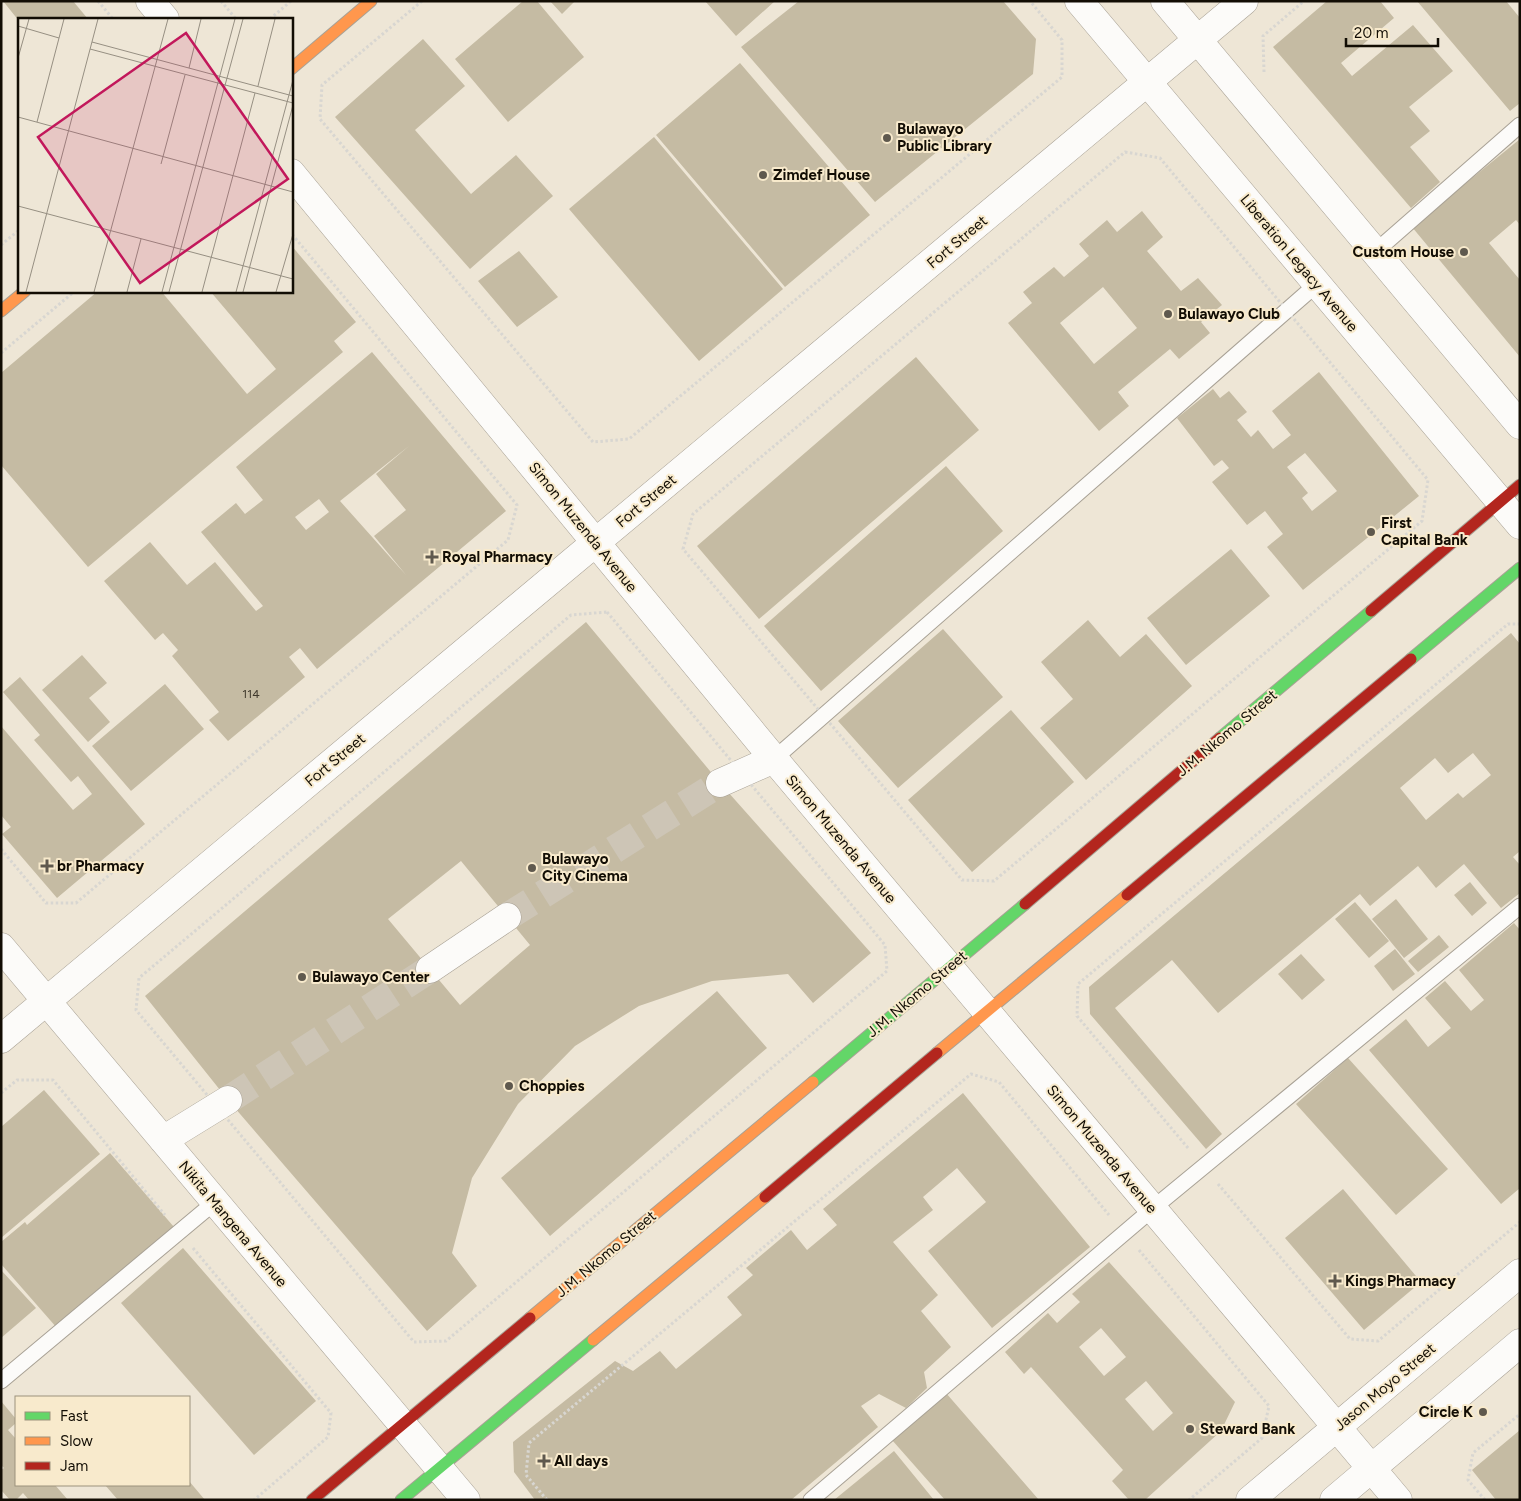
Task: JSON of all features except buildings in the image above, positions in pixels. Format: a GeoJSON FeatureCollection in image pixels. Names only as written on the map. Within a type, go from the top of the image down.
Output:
{"type":"FeatureCollection","features":[{"type":"Feature","properties":{"kind":"main road"},"geometry":{"type":"LineString","coordinates":[[292,68],[371,1]]}},
{"type":"Feature","properties":{"kind":"main road"},"geometry":{"type":"LineString","coordinates":[[1,311],[24,292]]}},
{"type":"Feature","properties":{"kind":"main road","name":"J.M. Nkomo Street"},"geometry":{"type":"LineString","coordinates":[[312,1500],[950,967],[1510,493]]}},
{"type":"Feature","properties":{"kind":"main road"},"geometry":{"type":"LineString","coordinates":[[400,1500],[1520,568]]}},
{"type":"Feature","properties":{"kind":"street"},"geometry":{"type":"LineString","coordinates":[[150,1],[164,18]]}},
{"type":"Feature","properties":{"kind":"street","name":"Liberation Legacy Avenue"},"geometry":{"type":"LineString","coordinates":[[1079,1],[1317,284],[1510,493],[1520,525]]}},
{"type":"Feature","properties":{"kind":"street"},"geometry":{"type":"LineString","coordinates":[[1165,1],[1520,425]]}},
{"type":"Feature","properties":{"kind":"street","name":"Fort Street"},"geometry":{"type":"LineString","coordinates":[[1,1039],[1244,1]]}},
{"type":"Feature","properties":{"kind":"street","name":"Simon Muzenda Avenue"},"geometry":{"type":"LineString","coordinates":[[292,174],[774,759],[1398,1500]]}},
{"type":"Feature","properties":{"kind":"street"},"geometry":{"type":"LineString","coordinates":[[731,778],[774,759]]}},
{"type":"Feature","properties":{"kind":"street"},"geometry":{"type":"LineString","coordinates":[[430,970],[507,917]]}},
{"type":"Feature","properties":{"kind":"street","name":"Nikita Mangena Avenue"},"geometry":{"type":"LineString","coordinates":[[1,947],[466,1500]]}},
{"type":"Feature","properties":{"kind":"street"},"geometry":{"type":"LineString","coordinates":[[163,1140],[223,1103]]}},
{"type":"Feature","properties":{"kind":"street","name":"Jason Moyo Street"},"geometry":{"type":"LineString","coordinates":[[1250,1500],[1520,1273]]}},
{"type":"Feature","properties":{"kind":"street"},"geometry":{"type":"LineString","coordinates":[[1334,1500],[1520,1343]]}},
{"type":"Feature","properties":{"kind":"lane"},"geometry":{"type":"LineString","coordinates":[[1375,252],[1520,124]]}},
{"type":"Feature","properties":{"kind":"lane"},"geometry":{"type":"LineString","coordinates":[[774,759],[1317,284]]}},
{"type":"Feature","properties":{"kind":"lane"},"geometry":{"type":"LineString","coordinates":[[811,1500],[1124,1232],[1520,906]]}},
{"type":"Feature","properties":{"kind":"lane"},"geometry":{"type":"LineString","coordinates":[[1,1381],[215,1202]]}},
{"type":"Feature","properties":{"kind":"path"},"geometry":{"type":"LineString","coordinates":[[98,1],[112,18]]}},
{"type":"Feature","properties":{"kind":"path"},"geometry":{"type":"LineString","coordinates":[[221,1],[235,18]]}},
{"type":"Feature","properties":{"kind":"path"},"geometry":{"type":"LineString","coordinates":[[271,18],[291,1]]}},
{"type":"Feature","properties":{"kind":"path"},"geometry":{"type":"LineString","coordinates":[[422,1],[322,85],[320,119],[593,442],[629,439],[1062,77],[1062,40],[1030,1]]}},
{"type":"Feature","properties":{"kind":"path"},"geometry":{"type":"LineString","coordinates":[[1263,71],[1264,36],[1304,1]]}},
{"type":"Feature","properties":{"kind":"path"},"geometry":{"type":"LineString","coordinates":[[1,245],[18,231]]}},
{"type":"Feature","properties":{"kind":"path"},"geometry":{"type":"LineString","coordinates":[[1,849],[46,903],[76,903],[508,540],[517,505],[292,234]]}},
{"type":"Feature","properties":{"kind":"path"},"geometry":{"type":"LineString","coordinates":[[1,353],[74,292]]}},
{"type":"Feature","properties":{"kind":"path"},"geometry":{"type":"LineString","coordinates":[[607,612],[731,778],[884,945],[887,971],[446,1341],[414,1342],[223,1103],[136,1010],[139,978],[571,616],[607,612]]}},
{"type":"Feature","properties":{"kind":"path"},"geometry":{"type":"LineString","coordinates":[[1520,624],[1508,624],[1078,984],[1077,1016],[1350,1339],[1378,1341],[1520,1222]]}},
{"type":"Feature","properties":{"kind":"path"},"geometry":{"type":"LineString","coordinates":[[547,1500],[526,1475],[529,1443],[971,1074],[999,1082],[1269,1406],[1262,1438],[1189,1500]]}},
{"type":"Feature","properties":{"kind":"path"},"geometry":{"type":"LineString","coordinates":[[1,1093],[16,1080],[53,1080],[331,1413],[328,1437],[254,1500]]}},
{"type":"Feature","properties":{"kind":"path"},"geometry":{"type":"LineString","coordinates":[[1485,1500],[1468,1480],[1473,1453],[1520,1414]]}},
{"type":"Feature","properties":{"kind":"tunnel"},"geometry":{"type":"LineString","coordinates":[[507,917],[720,783]]}},
{"type":"Feature","properties":{"kind":"tunnel"},"geometry":{"type":"LineString","coordinates":[[228,1100],[430,969]]}},
{"type":"Feature","properties":{"kind":"traffic: fast"},"geometry":{"type":"LineString","coordinates":[[1411,659],[1520,568]]}},
{"type":"Feature","properties":{"kind":"traffic: fast"},"geometry":{"type":"LineString","coordinates":[[1220,738],[1371,611]]}},
{"type":"Feature","properties":{"kind":"traffic: fast"},"geometry":{"type":"LineString","coordinates":[[813,1082],[1025,904]]}},
{"type":"Feature","properties":{"kind":"traffic: fast"},"geometry":{"type":"LineString","coordinates":[[401,1500],[593,1340]]}},
{"type":"Feature","properties":{"kind":"traffic: slow"},"geometry":{"type":"LineString","coordinates":[[292,68],[371,1]]}},
{"type":"Feature","properties":{"kind":"traffic: slow"},"geometry":{"type":"LineString","coordinates":[[1,311],[24,292]]}},
{"type":"Feature","properties":{"kind":"traffic: slow"},"geometry":{"type":"LineString","coordinates":[[937,1053],[1127,895]]}},
{"type":"Feature","properties":{"kind":"traffic: slow"},"geometry":{"type":"LineString","coordinates":[[530,1318],[813,1082]]}},
{"type":"Feature","properties":{"kind":"traffic: slow"},"geometry":{"type":"LineString","coordinates":[[593,1340],[765,1197]]}},
{"type":"Feature","properties":{"kind":"traffic: jam"},"geometry":{"type":"LineString","coordinates":[[1371,611],[1520,485]]}},
{"type":"Feature","properties":{"kind":"traffic: jam"},"geometry":{"type":"LineString","coordinates":[[1127,895],[1411,659]]}},
{"type":"Feature","properties":{"kind":"traffic: jam"},"geometry":{"type":"LineString","coordinates":[[1025,904],[1220,738]]}},
{"type":"Feature","properties":{"kind":"traffic: jam"},"geometry":{"type":"LineString","coordinates":[[765,1197],[937,1053]]}},
{"type":"Feature","properties":{"kind":"traffic: jam"},"geometry":{"type":"LineString","coordinates":[[312,1500],[530,1318]]}},
{"type":"Feature","properties":{"kind":"place","name":"Bulawayo Public Library"},"geometry":{"type":"Point","coordinates":[887,138]}},
{"type":"Feature","properties":{"kind":"place","name":"Zimdef House"},"geometry":{"type":"Point","coordinates":[763,175]}},
{"type":"Feature","properties":{"kind":"place","name":"Custom House"},"geometry":{"type":"Point","coordinates":[1464,252]}},
{"type":"Feature","properties":{"kind":"place","name":"Bulawayo Club"},"geometry":{"type":"Point","coordinates":[1168,314]}},
{"type":"Feature","properties":{"kind":"place","name":"First Capital Bank"},"geometry":{"type":"Point","coordinates":[1371,532]}},
{"type":"Feature","properties":{"kind":"place","name":"Royal Pharmacy"},"geometry":{"type":"Point","coordinates":[432,557]}},
{"type":"Feature","properties":{"kind":"place","name":"br Pharmacy"},"geometry":{"type":"Point","coordinates":[47,866]}},
{"type":"Feature","properties":{"kind":"place","name":"Bulawayo City Cinema"},"geometry":{"type":"Point","coordinates":[532,868]}},
{"type":"Feature","properties":{"kind":"place","name":"Bulawayo Center"},"geometry":{"type":"Point","coordinates":[302,977]}},
{"type":"Feature","properties":{"kind":"place","name":"Choppies"},"geometry":{"type":"Point","coordinates":[509,1086]}},
{"type":"Feature","properties":{"kind":"place","name":"Kings Pharmacy"},"geometry":{"type":"Point","coordinates":[1335,1281]}},
{"type":"Feature","properties":{"kind":"place","name":"Circle K"},"geometry":{"type":"Point","coordinates":[1483,1412]}},
{"type":"Feature","properties":{"kind":"place","name":"Steward Bank"},"geometry":{"type":"Point","coordinates":[1190,1429]}},
{"type":"Feature","properties":{"kind":"place","name":"All days"},"geometry":{"type":"Point","coordinates":[544,1461]}}]}
